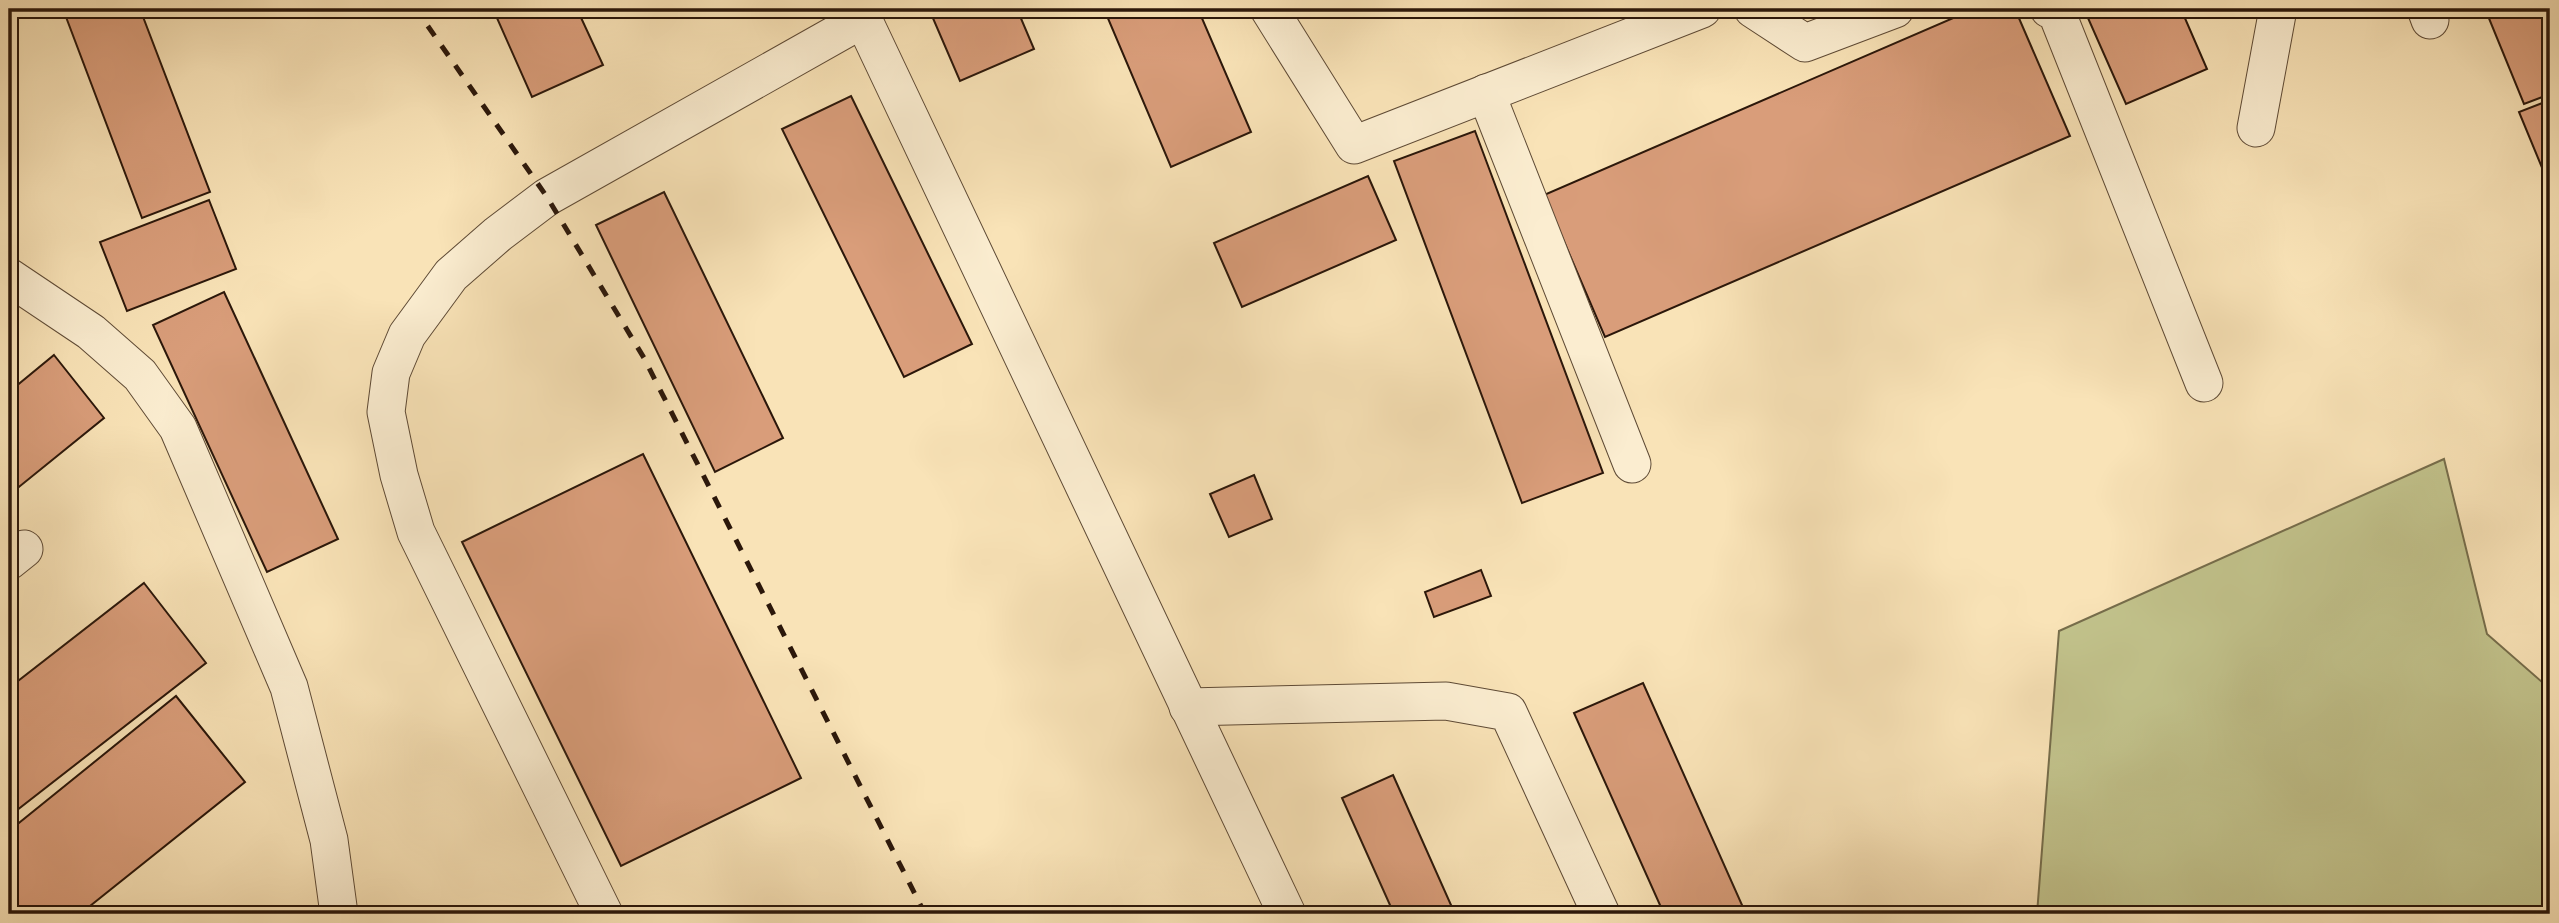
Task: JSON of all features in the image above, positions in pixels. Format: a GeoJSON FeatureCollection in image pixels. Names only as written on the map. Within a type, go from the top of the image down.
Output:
{"type":"FeatureCollection","features":[{"type":"Feature","properties":{"kind":"lane"},"geometry":{"type":"LineString","coordinates":[[1269,9],[1354,145],[1702,9]]}},
{"type":"Feature","properties":{"kind":"lane"},"geometry":{"type":"LineString","coordinates":[[1754,9],[1805,43],[1895,9]]}},
{"type":"Feature","properties":{"kind":"lane"},"geometry":{"type":"LineString","coordinates":[[2049,9],[2056,11],[2204,383]]}},
{"type":"Feature","properties":{"kind":"lane"},"geometry":{"type":"LineString","coordinates":[[2256,128],[2278,9]]}},
{"type":"Feature","properties":{"kind":"lane"},"geometry":{"type":"LineString","coordinates":[[604,914],[416,532],[399,475],[386,412],[391,373],[407,335],[451,275],[498,234],[547,197],[860,14],[1287,914]]}},
{"type":"Feature","properties":{"kind":"lane"},"geometry":{"type":"LineString","coordinates":[[1486,93],[1632,464]]}},
{"type":"Feature","properties":{"kind":"lane"},"geometry":{"type":"LineString","coordinates":[[9,277],[91,332],[140,375],[178,428],[289,687],[328,840],[339,914]]}},
{"type":"Feature","properties":{"kind":"lane"},"geometry":{"type":"LineString","coordinates":[[1188,707],[1446,701],[1508,712],[1601,914]]}},
{"type":"Feature","properties":{"kind":"green space"},"geometry":{"type":"Polygon","coordinates":[[[2444,459],[2487,634],[2550,689],[2550,914],[2037,914],[2059,631],[2444,459]]]}},
{"type":"Feature","properties":{"kind":"building"},"geometry":{"type":"Polygon","coordinates":[[[63,9],[140,9],[210,192],[142,218],[63,9]]]}},
{"type":"Feature","properties":{"kind":"building"},"geometry":{"type":"Polygon","coordinates":[[[493,9],[577,9],[603,65],[532,97],[493,9]]]}},
{"type":"Feature","properties":{"kind":"building"},"geometry":{"type":"Polygon","coordinates":[[[929,9],[1017,9],[1034,49],[960,81],[929,9]]]}},
{"type":"Feature","properties":{"kind":"building"},"geometry":{"type":"Polygon","coordinates":[[[1104,9],[1198,9],[1251,132],[1171,167],[1104,9]]]}},
{"type":"Feature","properties":{"kind":"building"},"geometry":{"type":"Polygon","coordinates":[[[1974,9],[2015,9],[2070,136],[1605,337],[1544,195],[1974,9]]]}},
{"type":"Feature","properties":{"kind":"building"},"geometry":{"type":"Polygon","coordinates":[[[2084,9],[2181,9],[2207,69],[2126,104],[2084,9]]]}},
{"type":"Feature","properties":{"kind":"building"},"geometry":{"type":"Polygon","coordinates":[[[2504,9],[2550,9],[2550,94],[2524,104],[2488,16],[2504,9]]]}},
{"type":"Feature","properties":{"kind":"building"},"geometry":{"type":"Polygon","coordinates":[[[851,96],[972,344],[904,377],[782,129],[851,96]]]}},
{"type":"Feature","properties":{"kind":"building"},"geometry":{"type":"Polygon","coordinates":[[[2550,100],[2550,187],[2519,112],[2550,100]]]}},
{"type":"Feature","properties":{"kind":"building"},"geometry":{"type":"Polygon","coordinates":[[[1475,131],[1603,473],[1522,503],[1394,161],[1475,131]]]}},
{"type":"Feature","properties":{"kind":"building"},"geometry":{"type":"Polygon","coordinates":[[[1368,176],[1396,240],[1242,307],[1214,243],[1368,176]]]}},
{"type":"Feature","properties":{"kind":"building"},"geometry":{"type":"Polygon","coordinates":[[[664,192],[783,438],[715,472],[596,225],[664,192]]]}},
{"type":"Feature","properties":{"kind":"building"},"geometry":{"type":"Polygon","coordinates":[[[209,200],[236,269],[127,311],[100,242],[209,200]]]}},
{"type":"Feature","properties":{"kind":"building"},"geometry":{"type":"Polygon","coordinates":[[[224,292],[338,539],[267,572],[153,325],[224,292]]]}},
{"type":"Feature","properties":{"kind":"building"},"geometry":{"type":"Polygon","coordinates":[[[54,355],[104,418],[9,495],[9,392],[54,355]]]}},
{"type":"Feature","properties":{"kind":"building"},"geometry":{"type":"Polygon","coordinates":[[[643,454],[801,778],[621,866],[462,542],[643,454]]]}},
{"type":"Feature","properties":{"kind":"building"},"geometry":{"type":"Polygon","coordinates":[[[1254,475],[1272,519],[1229,537],[1210,494],[1254,475]]]}},
{"type":"Feature","properties":{"kind":"building"},"geometry":{"type":"Polygon","coordinates":[[[1481,570],[1491,596],[1434,617],[1425,592],[1481,570]]]}},
{"type":"Feature","properties":{"kind":"building"},"geometry":{"type":"Polygon","coordinates":[[[144,583],[206,663],[12,814],[9,809],[9,688],[144,583]]]}},
{"type":"Feature","properties":{"kind":"building"},"geometry":{"type":"Polygon","coordinates":[[[1643,683],[1746,914],[1664,914],[1574,713],[1643,683]]]}},
{"type":"Feature","properties":{"kind":"building"},"geometry":{"type":"Polygon","coordinates":[[[176,696],[245,782],[80,914],[9,914],[9,831],[176,696]]]}},
{"type":"Feature","properties":{"kind":"building"},"geometry":{"type":"Polygon","coordinates":[[[1393,775],[1455,914],[1394,914],[1342,798],[1393,775]]]}},
{"type":"Feature","properties":{"kind":"railway"},"geometry":{"type":"LineString","coordinates":[[411,9],[425,22],[547,197],[644,358],[925,914]]}}]}
